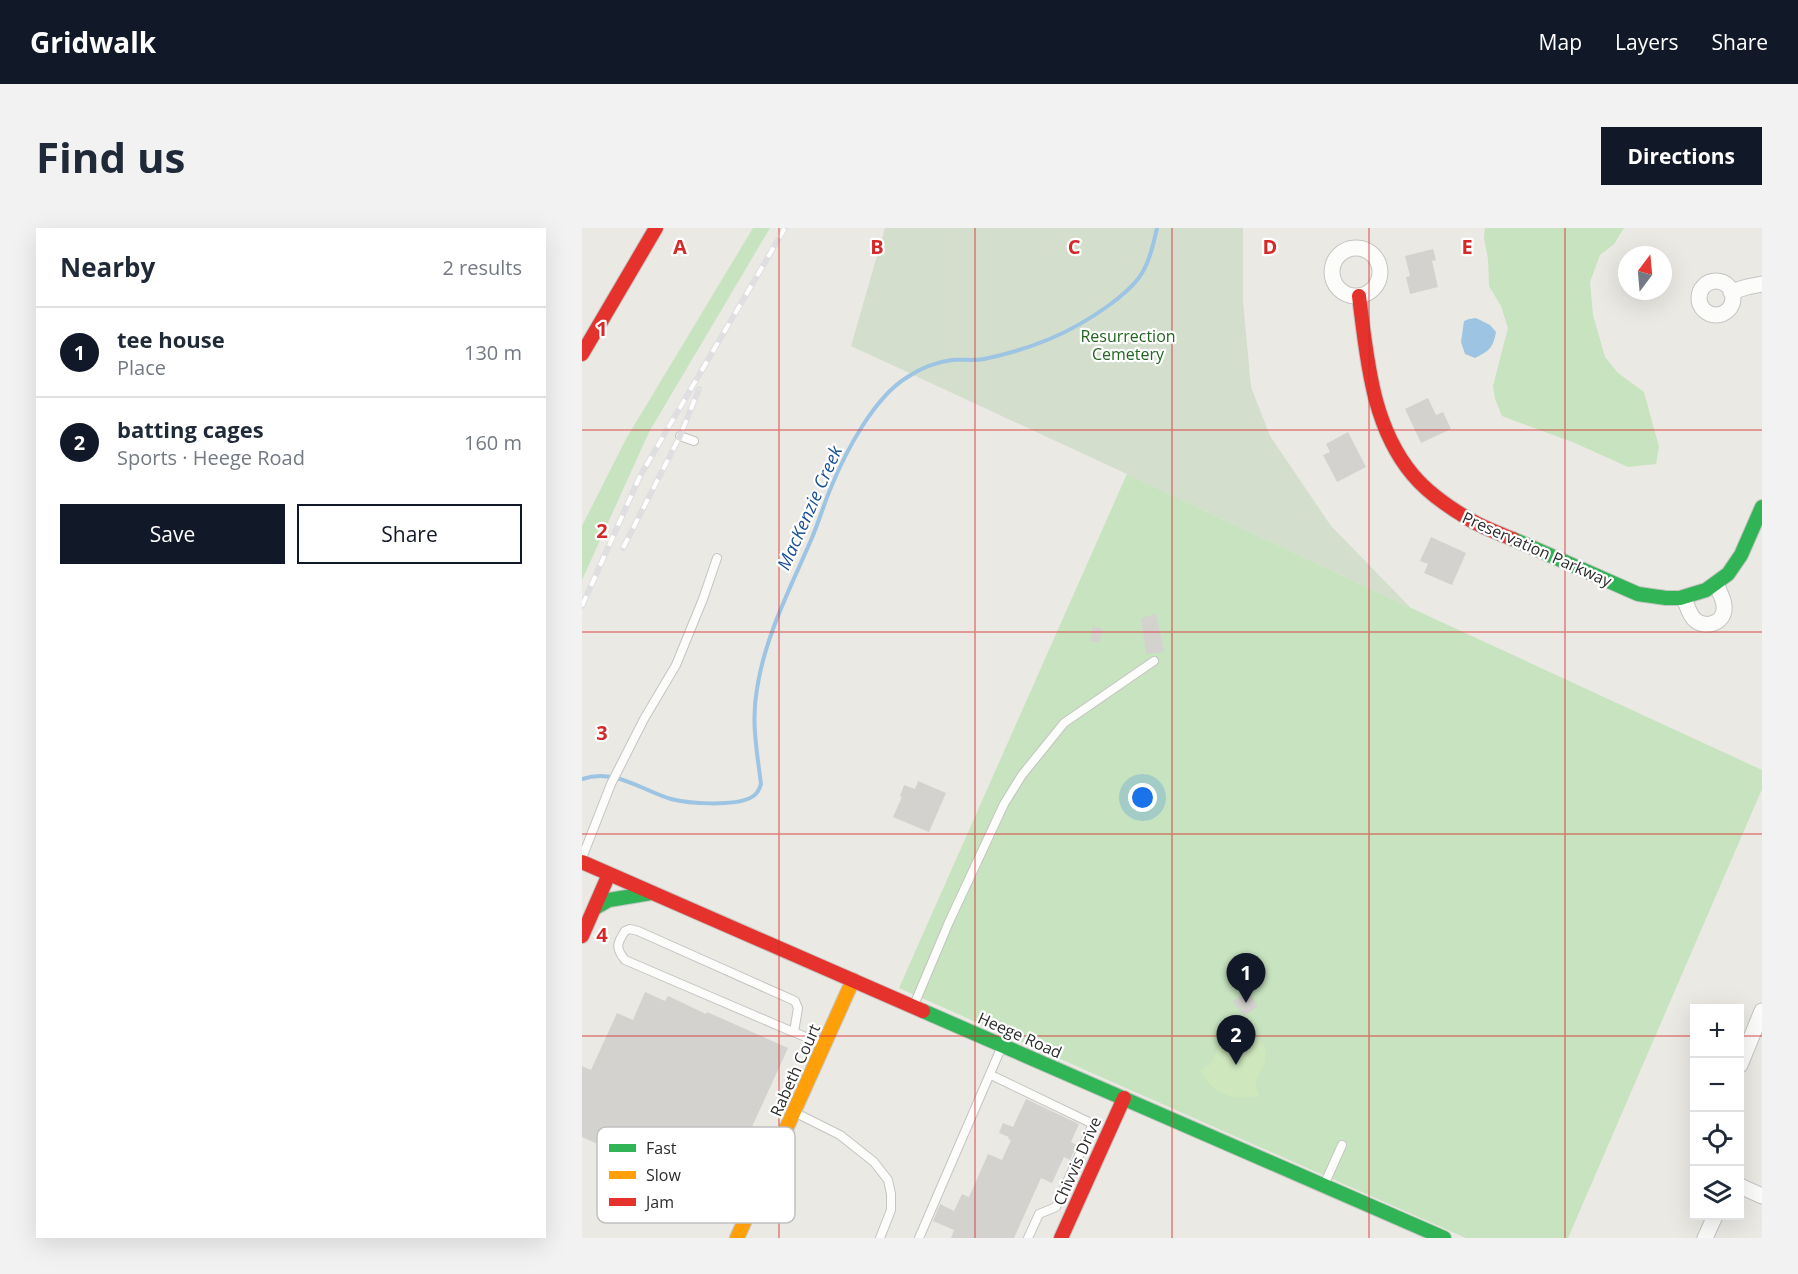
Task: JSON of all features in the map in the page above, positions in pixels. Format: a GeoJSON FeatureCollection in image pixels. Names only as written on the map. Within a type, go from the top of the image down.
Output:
{"type":"FeatureCollection","features":[{"type":"Feature","properties":{"kind":"street"},"geometry":{"type":"LineString","coordinates":[[582,354],[656,228]]}},
{"type":"Feature","properties":{"kind":"street"},"geometry":{"type":"LineString","coordinates":[[1731,292],[1762,284]]}},
{"type":"Feature","properties":{"kind":"street","name":"Preservation Parkway"},"geometry":{"type":"LineString","coordinates":[[1359,296],[1375,401],[1391,444],[1418,483],[1442,503],[1469,520],[1638,594],[1661,599],[1684,598],[1701,593],[1726,575],[1738,560],[1762,507]]}},
{"type":"Feature","properties":{"kind":"street"},"geometry":{"type":"LineString","coordinates":[[1684,598],[1690,615],[1696,621],[1704,625],[1713,624],[1720,620],[1725,604],[1716,584]]}},
{"type":"Feature","properties":{"kind":"street","name":"Heege Road"},"geometry":{"type":"LineString","coordinates":[[582,860],[609,874],[1444,1238]]}},
{"type":"Feature","properties":{"kind":"street"},"geometry":{"type":"LineString","coordinates":[[582,936],[609,874]]}},
{"type":"Feature","properties":{"kind":"street"},"geometry":{"type":"LineString","coordinates":[[594,908],[609,900],[652,892]]}},
{"type":"Feature","properties":{"kind":"street","name":"Rabeth Court"},"geometry":{"type":"LineString","coordinates":[[787,1127],[853,980]]}},
{"type":"Feature","properties":{"kind":"street"},"geometry":{"type":"LineString","coordinates":[[1743,1058],[1762,1011]]}},
{"type":"Feature","properties":{"kind":"street","name":"Chivvis Drive"},"geometry":{"type":"LineString","coordinates":[[1061,1238],[1124,1098]]}},
{"type":"Feature","properties":{"kind":"street"},"geometry":{"type":"LineString","coordinates":[[1744,1188],[1762,1196]]}},
{"type":"Feature","properties":{"kind":"street"},"geometry":{"type":"LineString","coordinates":[[1705,1238],[1713,1220]]}},
{"type":"Feature","properties":{"kind":"street","name":"Rabeth Court"},"geometry":{"type":"LineString","coordinates":[[737,1238],[744,1223]]}},
{"type":"Feature","properties":{"kind":"lane"},"geometry":{"type":"LineString","coordinates":[[680,436],[694,441]]}},
{"type":"Feature","properties":{"kind":"lane"},"geometry":{"type":"LineString","coordinates":[[582,860],[611,784],[644,719],[676,665],[717,558]]}},
{"type":"Feature","properties":{"kind":"lane"},"geometry":{"type":"LineString","coordinates":[[914,1006],[949,922],[1004,804],[1022,775],[1064,723],[1154,661]]}},
{"type":"Feature","properties":{"kind":"lane"},"geometry":{"type":"LineString","coordinates":[[794,1032],[798,1008],[795,1001],[638,931],[630,929],[625,931],[620,939],[619,953],[625,960],[794,1032],[825,1044]]}},
{"type":"Feature","properties":{"kind":"lane"},"geometry":{"type":"LineString","coordinates":[[919,1238],[1002,1045]]}},
{"type":"Feature","properties":{"kind":"lane"},"geometry":{"type":"LineString","coordinates":[[991,1075],[1093,1124],[1056,1206],[1039,1214],[1028,1238]]}},
{"type":"Feature","properties":{"kind":"lane"},"geometry":{"type":"LineString","coordinates":[[794,1112],[840,1134],[874,1162],[888,1180],[891,1210],[880,1238]]}},
{"type":"Feature","properties":{"kind":"lane"},"geometry":{"type":"LineString","coordinates":[[1324,1186],[1342,1145]]}},
{"type":"Feature","properties":{"kind":"lane"},"geometry":{"type":"LineString","coordinates":[[1056,1206],[1071,1216]]}},
{"type":"Feature","properties":{"kind":"green space"},"geometry":{"type":"Polygon","coordinates":[[[753,228],[770,228],[649,432],[582,580],[582,526],[626,439],[753,228]]]}},
{"type":"Feature","properties":{"kind":"green space","name":"Resurrection Cemetery"},"geometry":{"type":"Polygon","coordinates":[[[885,228],[1243,228],[1243,302],[1251,387],[1270,436],[1331,526],[1411,608],[851,346],[885,228]]]}},
{"type":"Feature","properties":{"kind":"green space"},"geometry":{"type":"Polygon","coordinates":[[[1485,228],[1624,228],[1614,244],[1600,255],[1590,282],[1593,315],[1605,357],[1618,373],[1644,392],[1659,447],[1656,464],[1628,467],[1575,443],[1502,416],[1495,399],[1493,386],[1508,328],[1501,306],[1489,286],[1485,228]]]}},
{"type":"Feature","properties":{"kind":"green space"},"geometry":{"type":"Polygon","coordinates":[[[1127,474],[1762,770],[1762,789],[1568,1238],[1466,1238],[899,988],[1127,474]]]}},
{"type":"Feature","properties":{"kind":"green space"},"geometry":{"type":"Polygon","coordinates":[[[1241,1030],[1260,1040],[1265,1049],[1264,1063],[1256,1083],[1259,1096],[1240,1098],[1217,1091],[1200,1070],[1211,1064],[1222,1038],[1241,1030]]]}},
{"type":"Feature","properties":{"kind":"water"},"geometry":{"type":"Polygon","coordinates":[[[1476,318],[1490,325],[1496,332],[1490,348],[1475,358],[1465,354],[1461,342],[1464,321],[1476,318]]]}},
{"type":"Feature","properties":{"kind":"building"},"geometry":{"type":"Polygon","coordinates":[[[1433,249],[1436,260],[1432,261],[1438,287],[1410,294],[1406,277],[1410,276],[1405,256],[1433,249]]]}},
{"type":"Feature","properties":{"kind":"building"},"geometry":{"type":"Polygon","coordinates":[[[1428,398],[1436,415],[1443,412],[1451,429],[1421,443],[1405,409],[1428,398]]]}},
{"type":"Feature","properties":{"kind":"building"},"geometry":{"type":"Polygon","coordinates":[[[1348,432],[1366,467],[1337,482],[1323,455],[1330,452],[1326,444],[1348,432]]]}},
{"type":"Feature","properties":{"kind":"building"},"geometry":{"type":"Polygon","coordinates":[[[1431,537],[1466,553],[1452,585],[1424,573],[1428,564],[1420,561],[1431,537]]]}},
{"type":"Feature","properties":{"kind":"building"},"geometry":{"type":"Polygon","coordinates":[[[1156,614],[1164,652],[1146,654],[1141,618],[1156,614]]]}},
{"type":"Feature","properties":{"kind":"building"},"geometry":{"type":"Polygon","coordinates":[[[1093,626],[1103,629],[1099,643],[1090,641],[1093,626]]]}},
{"type":"Feature","properties":{"kind":"building"},"geometry":{"type":"Polygon","coordinates":[[[918,781],[946,793],[929,832],[893,817],[902,797],[900,796],[904,785],[915,789],[918,781]]]}},
{"type":"Feature","properties":{"kind":"building"},"geometry":{"type":"Polygon","coordinates":[[[1248,991],[1258,1006],[1244,1016],[1233,1001],[1248,991]]]}},
{"type":"Feature","properties":{"kind":"building"},"geometry":{"type":"Polygon","coordinates":[[[645,992],[665,1001],[668,996],[788,1048],[752,1127],[597,1127],[597,1144],[582,1137],[582,1066],[591,1070],[617,1013],[633,1020],[645,992]]]}},
{"type":"Feature","properties":{"kind":"building"},"geometry":{"type":"Polygon","coordinates":[[[1026,1099],[1079,1124],[1071,1142],[1077,1145],[1070,1160],[1064,1157],[1052,1183],[1041,1178],[1014,1238],[951,1238],[954,1230],[933,1221],[940,1204],[954,1211],[962,1194],[969,1197],[988,1154],[1002,1160],[1011,1140],[999,1133],[1003,1123],[1013,1127],[1026,1099]]]}},
{"type":"Feature","properties":{"kind":"waterway","name":"MacKenzie Creek"},"geometry":{"type":"LineString","coordinates":[[582,779],[594,776],[617,778],[671,799],[689,802],[742,801],[756,794],[761,784],[755,737],[755,701],[766,650],[829,492],[862,426],[894,387],[922,369],[946,361],[984,359],[1018,350],[1079,325],[1108,306],[1120,297],[1142,273],[1148,261],[1157,228]]}},
{"type":"Feature","properties":{"kind":"railway"},"geometry":{"type":"LineString","coordinates":[[582,606],[640,476],[785,228]]}},
{"type":"Feature","properties":{"kind":"railway"},"geometry":{"type":"LineString","coordinates":[[623,548],[680,436],[699,389]]}},
{"type":"Feature","properties":{"kind":"traffic: fast"},"geometry":{"type":"LineString","coordinates":[[1513,539],[1638,594],[1680,598],[1706,590],[1728,574],[1741,555],[1762,507]]}},
{"type":"Feature","properties":{"kind":"traffic: fast"},"geometry":{"type":"LineString","coordinates":[[595,908],[609,900],[651,893]]}},
{"type":"Feature","properties":{"kind":"traffic: fast"},"geometry":{"type":"LineString","coordinates":[[923,1011],[1444,1238]]}},
{"type":"Feature","properties":{"kind":"traffic: slow"},"geometry":{"type":"LineString","coordinates":[[787,1127],[853,980]]}},
{"type":"Feature","properties":{"kind":"traffic: slow"},"geometry":{"type":"LineString","coordinates":[[737,1238],[744,1223]]}},
{"type":"Feature","properties":{"kind":"traffic: jam"},"geometry":{"type":"LineString","coordinates":[[582,354],[656,228]]}},
{"type":"Feature","properties":{"kind":"traffic: jam"},"geometry":{"type":"LineString","coordinates":[[1359,296],[1373,390],[1388,435],[1399,455],[1419,482],[1445,504],[1478,524],[1513,539]]}},
{"type":"Feature","properties":{"kind":"traffic: jam"},"geometry":{"type":"LineString","coordinates":[[582,862],[923,1011]]}},
{"type":"Feature","properties":{"kind":"traffic: jam"},"geometry":{"type":"LineString","coordinates":[[582,936],[609,874]]}},
{"type":"Feature","properties":{"kind":"traffic: jam"},"geometry":{"type":"LineString","coordinates":[[1061,1238],[1124,1098]]}},
{"type":"Feature","properties":{"kind":"place","name":"tee house"},"geometry":{"type":"Point","coordinates":[1246,1003]}},
{"type":"Feature","properties":{"kind":"place","name":"batting cages"},"geometry":{"type":"Point","coordinates":[1236,1065]}}]}
